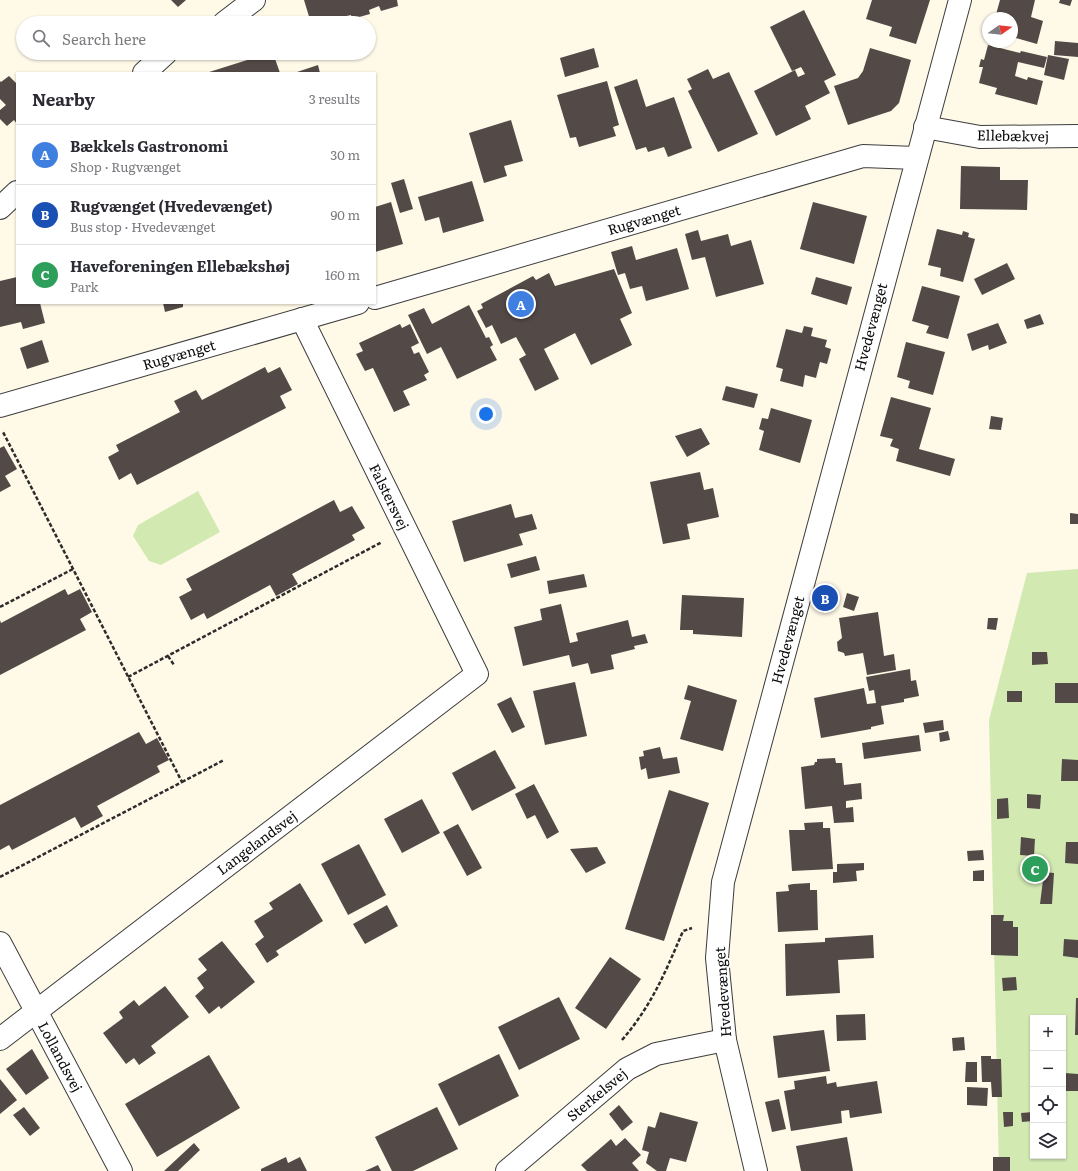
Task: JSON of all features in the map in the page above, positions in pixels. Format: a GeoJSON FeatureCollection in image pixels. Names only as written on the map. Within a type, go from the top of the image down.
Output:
{"type":"FeatureCollection","features":[{"type":"Feature","properties":{"kind":"street"},"geometry":{"type":"LineString","coordinates":[[233,16],[254,0]]}},
{"type":"Feature","properties":{"kind":"street","name":"Hvedevænget"},"geometry":{"type":"LineString","coordinates":[[756,1171],[726,1040],[717,958],[723,882],[916,158],[960,0]]}},
{"type":"Feature","properties":{"kind":"street"},"geometry":{"type":"LineString","coordinates":[[145,72],[158,60]]}},
{"type":"Feature","properties":{"kind":"street","name":"Ellebækvej"},"geometry":{"type":"LineString","coordinates":[[925,127],[980,138],[1078,136]]}},
{"type":"Feature","properties":{"kind":"street","name":"Rugvænget"},"geometry":{"type":"LineString","coordinates":[[376,298],[863,156],[916,158]]}},
{"type":"Feature","properties":{"kind":"street"},"geometry":{"type":"LineString","coordinates":[[0,208],[16,193]]}},
{"type":"Feature","properties":{"kind":"street","name":"Rugvænget"},"geometry":{"type":"LineString","coordinates":[[0,406],[354,304]]}},
{"type":"Feature","properties":{"kind":"street","name":"Falstersvej"},"geometry":{"type":"LineString","coordinates":[[302,319],[477,674]]}},
{"type":"Feature","properties":{"kind":"street","name":"Langelandsvej"},"geometry":{"type":"LineString","coordinates":[[0,1039],[477,674]]}},
{"type":"Feature","properties":{"kind":"street","name":"Lollandsvej"},"geometry":{"type":"LineString","coordinates":[[0,943],[121,1171]]}},
{"type":"Feature","properties":{"kind":"street","name":"Sterkelsvej"},"geometry":{"type":"LineString","coordinates":[[507,1171],[627,1069],[656,1054],[726,1040]]}},
{"type":"Feature","properties":{"kind":"path"},"geometry":{"type":"LineString","coordinates":[[0,426],[182,782]]}},
{"type":"Feature","properties":{"kind":"path"},"geometry":{"type":"LineString","coordinates":[[128,677],[405,530]]}},
{"type":"Feature","properties":{"kind":"path"},"geometry":{"type":"LineString","coordinates":[[0,607],[73,569]]}},
{"type":"Feature","properties":{"kind":"path"},"geometry":{"type":"LineString","coordinates":[[168,656],[174,665]]}},
{"type":"Feature","properties":{"kind":"path"},"geometry":{"type":"LineString","coordinates":[[0,877],[224,760]]}},
{"type":"Feature","properties":{"kind":"path"},"geometry":{"type":"LineString","coordinates":[[618,1044],[637,1022],[660,985],[683,931],[721,919]]}},
{"type":"Feature","properties":{"kind":"green space"},"geometry":{"type":"Polygon","coordinates":[[[198,491],[220,532],[161,565],[149,561],[133,536],[138,525],[198,491]]]}},
{"type":"Feature","properties":{"kind":"green space"},"geometry":{"type":"Polygon","coordinates":[[[1078,569],[1078,1171],[999,1171],[989,720],[1027,573],[1078,569]]]}},
{"type":"Feature","properties":{"kind":"building"},"geometry":{"type":"Polygon","coordinates":[[[171,0],[186,0],[178,7],[171,0]]]}},
{"type":"Feature","properties":{"kind":"building"},"geometry":{"type":"Polygon","coordinates":[[[304,0],[397,0],[398,6],[381,11],[379,6],[369,10],[370,14],[363,16],[309,16],[304,0]]]}},
{"type":"Feature","properties":{"kind":"building"},"geometry":{"type":"Polygon","coordinates":[[[872,0],[930,0],[916,44],[889,36],[892,27],[866,19],[872,0]]]}},
{"type":"Feature","properties":{"kind":"building"},"geometry":{"type":"Polygon","coordinates":[[[1000,0],[1035,0],[1031,17],[1043,21],[1037,44],[1018,39],[1018,12],[997,12],[1000,0]]]}},
{"type":"Feature","properties":{"kind":"building"},"geometry":{"type":"Polygon","coordinates":[[[1060,0],[1072,0],[1070,6],[1059,3],[1060,0]]]}},
{"type":"Feature","properties":{"kind":"building"},"geometry":{"type":"Polygon","coordinates":[[[804,10],[836,75],[824,81],[830,93],[805,106],[811,119],[776,136],[754,91],[795,70],[798,77],[805,74],[801,67],[792,71],[770,27],[804,10]]]}},
{"type":"Feature","properties":{"kind":"building"},"geometry":{"type":"Polygon","coordinates":[[[1055,41],[1078,43],[1078,57],[1054,55],[1055,41]]]}},
{"type":"Feature","properties":{"kind":"building"},"geometry":{"type":"Polygon","coordinates":[[[594,48],[599,67],[565,77],[560,58],[594,48]]]}},
{"type":"Feature","properties":{"kind":"building"},"geometry":{"type":"Polygon","coordinates":[[[870,48],[911,60],[899,103],[891,111],[848,125],[834,86],[858,78],[863,71],[870,48]]]}},
{"type":"Feature","properties":{"kind":"building"},"geometry":{"type":"Polygon","coordinates":[[[987,48],[1000,48],[1020,53],[1021,51],[1047,57],[1044,68],[1018,62],[1015,76],[1027,80],[1028,77],[1043,81],[1037,105],[995,94],[997,88],[979,83],[983,67],[979,67],[981,59],[984,60],[987,48]]]}},
{"type":"Feature","properties":{"kind":"building"},"geometry":{"type":"Polygon","coordinates":[[[1048,55],[1069,59],[1064,80],[1044,75],[1048,55]]]}},
{"type":"Feature","properties":{"kind":"building"},"geometry":{"type":"Polygon","coordinates":[[[247,60],[275,60],[280,72],[209,72],[247,60]]]}},
{"type":"Feature","properties":{"kind":"building"},"geometry":{"type":"Polygon","coordinates":[[[318,65],[320,72],[297,72],[318,65]]]}},
{"type":"Feature","properties":{"kind":"building"},"geometry":{"type":"Polygon","coordinates":[[[708,69],[713,79],[729,72],[758,134],[718,152],[688,91],[692,89],[687,79],[708,69]]]}},
{"type":"Feature","properties":{"kind":"building"},"geometry":{"type":"Polygon","coordinates":[[[9,76],[16,83],[16,123],[14,120],[7,126],[0,119],[0,110],[6,105],[0,99],[0,81],[1,82],[9,76]]]}},
{"type":"Feature","properties":{"kind":"building"},"geometry":{"type":"Polygon","coordinates":[[[637,79],[646,107],[674,97],[692,148],[668,157],[664,147],[648,152],[646,147],[636,150],[614,87],[637,79]]]}},
{"type":"Feature","properties":{"kind":"building"},"geometry":{"type":"Polygon","coordinates":[[[607,81],[619,125],[613,127],[616,136],[579,147],[576,137],[570,138],[557,95],[607,81]]]}},
{"type":"Feature","properties":{"kind":"building"},"geometry":{"type":"Polygon","coordinates":[[[511,120],[523,161],[504,166],[507,176],[484,183],[469,133],[511,120]]]}},
{"type":"Feature","properties":{"kind":"building"},"geometry":{"type":"Polygon","coordinates":[[[961,166],[1000,167],[1000,180],[1028,180],[1027,210],[960,209],[961,166]]]}},
{"type":"Feature","properties":{"kind":"building"},"geometry":{"type":"Polygon","coordinates":[[[404,179],[413,209],[400,213],[391,183],[404,179]]]}},
{"type":"Feature","properties":{"kind":"building"},"geometry":{"type":"Polygon","coordinates":[[[472,181],[484,221],[443,233],[439,217],[425,221],[418,197],[472,181]]]}},
{"type":"Feature","properties":{"kind":"building"},"geometry":{"type":"Polygon","coordinates":[[[391,202],[403,244],[376,252],[376,207],[391,202]]]}},
{"type":"Feature","properties":{"kind":"building"},"geometry":{"type":"Polygon","coordinates":[[[813,202],[867,216],[854,264],[800,249],[813,202]]]}},
{"type":"Feature","properties":{"kind":"building"},"geometry":{"type":"Polygon","coordinates":[[[937,229],[962,235],[963,231],[969,233],[968,237],[975,239],[963,282],[940,276],[941,268],[928,265],[937,229]]]}},
{"type":"Feature","properties":{"kind":"building"},"geometry":{"type":"Polygon","coordinates":[[[698,230],[701,241],[728,234],[731,246],[751,240],[764,284],[716,297],[705,257],[692,260],[685,234],[698,230]]]}},
{"type":"Feature","properties":{"kind":"building"},"geometry":{"type":"Polygon","coordinates":[[[632,246],[636,260],[677,248],[689,289],[646,301],[642,286],[630,289],[625,273],[618,275],[611,252],[632,246]]]}},
{"type":"Feature","properties":{"kind":"building"},"geometry":{"type":"Polygon","coordinates":[[[1007,263],[1015,279],[982,295],[974,279],[1007,263]]]}},
{"type":"Feature","properties":{"kind":"building"},"geometry":{"type":"Polygon","coordinates":[[[614,269],[632,313],[620,319],[632,345],[591,365],[575,333],[544,349],[559,379],[535,391],[519,359],[526,355],[516,337],[501,344],[492,325],[486,328],[477,311],[483,308],[481,304],[533,276],[536,280],[549,273],[555,286],[614,269]]]}},
{"type":"Feature","properties":{"kind":"building"},"geometry":{"type":"Polygon","coordinates":[[[16,277],[16,304],[40,304],[45,323],[23,329],[21,322],[0,327],[0,281],[16,277]]]}},
{"type":"Feature","properties":{"kind":"building"},"geometry":{"type":"Polygon","coordinates":[[[816,277],[852,287],[847,305],[811,294],[816,277]]]}},
{"type":"Feature","properties":{"kind":"building"},"geometry":{"type":"Polygon","coordinates":[[[922,286],[960,296],[948,339],[926,333],[929,326],[912,321],[922,286]]]}},
{"type":"Feature","properties":{"kind":"building"},"geometry":{"type":"Polygon","coordinates":[[[163,304],[183,304],[183,307],[165,312],[163,304]]]}},
{"type":"Feature","properties":{"kind":"building"},"geometry":{"type":"Polygon","coordinates":[[[469,305],[486,338],[489,337],[493,345],[490,347],[497,360],[457,379],[441,347],[427,354],[408,315],[424,308],[432,324],[469,305]]]}},
{"type":"Feature","properties":{"kind":"building"},"geometry":{"type":"Polygon","coordinates":[[[1040,314],[1044,324],[1027,329],[1024,320],[1040,314]]]}},
{"type":"Feature","properties":{"kind":"building"},"geometry":{"type":"Polygon","coordinates":[[[998,323],[1007,343],[989,350],[988,345],[972,351],[967,334],[998,323]]]}},
{"type":"Feature","properties":{"kind":"building"},"geometry":{"type":"Polygon","coordinates":[[[400,324],[402,328],[410,324],[419,343],[411,347],[414,354],[419,352],[429,372],[424,375],[427,380],[403,391],[410,405],[394,412],[373,368],[365,371],[356,354],[363,351],[359,343],[400,324]]]}},
{"type":"Feature","properties":{"kind":"building"},"geometry":{"type":"Polygon","coordinates":[[[804,326],[813,328],[811,336],[827,340],[825,347],[831,349],[827,364],[820,362],[816,378],[805,375],[803,387],[780,381],[783,369],[776,367],[786,329],[802,333],[804,326]]]}},
{"type":"Feature","properties":{"kind":"building"},"geometry":{"type":"Polygon","coordinates":[[[42,340],[49,362],[27,369],[20,348],[42,340]]]}},
{"type":"Feature","properties":{"kind":"building"},"geometry":{"type":"Polygon","coordinates":[[[906,342],[945,352],[933,395],[908,388],[910,381],[897,377],[906,342]]]}},
{"type":"Feature","properties":{"kind":"building"},"geometry":{"type":"Polygon","coordinates":[[[265,367],[268,373],[280,367],[292,390],[280,396],[286,408],[137,485],[131,473],[119,480],[108,457],[119,451],[116,445],[180,412],[174,401],[196,390],[202,400],[265,367]]]}},
{"type":"Feature","properties":{"kind":"building"},"geometry":{"type":"Polygon","coordinates":[[[726,386],[758,394],[754,408],[722,400],[726,386]]]}},
{"type":"Feature","properties":{"kind":"building"},"geometry":{"type":"Polygon","coordinates":[[[891,397],[931,408],[919,449],[955,459],[950,476],[896,461],[899,449],[890,446],[893,439],[880,436],[891,397]]]}},
{"type":"Feature","properties":{"kind":"building"},"geometry":{"type":"Polygon","coordinates":[[[771,408],[812,420],[800,463],[759,450],[764,431],[759,429],[762,418],[768,419],[771,408]]]}},
{"type":"Feature","properties":{"kind":"building"},"geometry":{"type":"Polygon","coordinates":[[[991,416],[1003,418],[1001,430],[989,429],[991,416]]]}},
{"type":"Feature","properties":{"kind":"building"},"geometry":{"type":"Polygon","coordinates":[[[701,428],[710,444],[687,457],[675,436],[701,428]]]}},
{"type":"Feature","properties":{"kind":"building"},"geometry":{"type":"Polygon","coordinates":[[[4,446],[17,469],[5,476],[11,486],[0,492],[0,448],[4,446]]]}},
{"type":"Feature","properties":{"kind":"building"},"geometry":{"type":"Polygon","coordinates":[[[700,472],[704,490],[713,488],[719,517],[687,524],[690,539],[663,544],[650,482],[700,472]]]}},
{"type":"Feature","properties":{"kind":"building"},"geometry":{"type":"Polygon","coordinates":[[[334,500],[340,512],[352,506],[365,528],[352,535],[355,540],[292,574],[298,584],[276,596],[270,585],[207,619],[204,613],[191,620],[179,597],[192,590],[186,579],[334,500]]]}},
{"type":"Feature","properties":{"kind":"building"},"geometry":{"type":"Polygon","coordinates":[[[511,504],[515,518],[532,514],[537,529],[519,534],[523,545],[464,562],[452,521],[511,504]]]}},
{"type":"Feature","properties":{"kind":"building"},"geometry":{"type":"Polygon","coordinates":[[[1070,513],[1078,514],[1078,524],[1070,524],[1070,513]]]}},
{"type":"Feature","properties":{"kind":"building"},"geometry":{"type":"Polygon","coordinates":[[[536,556],[540,570],[511,578],[507,564],[536,556]]]}},
{"type":"Feature","properties":{"kind":"building"},"geometry":{"type":"Polygon","coordinates":[[[584,574],[587,587],[549,594],[547,581],[584,574]]]}},
{"type":"Feature","properties":{"kind":"building"},"geometry":{"type":"Polygon","coordinates":[[[65,589],[68,595],[80,589],[92,612],[80,619],[86,630],[0,675],[0,620],[1,623],[65,589]]]}},
{"type":"Feature","properties":{"kind":"building"},"geometry":{"type":"Polygon","coordinates":[[[847,593],[859,597],[854,611],[843,607],[847,593]]]}},
{"type":"Feature","properties":{"kind":"building"},"geometry":{"type":"Polygon","coordinates":[[[682,595],[744,598],[742,637],[693,634],[693,630],[680,630],[682,595]]]}},
{"type":"Feature","properties":{"kind":"building"},"geometry":{"type":"Polygon","coordinates":[[[561,604],[570,643],[578,641],[576,633],[628,620],[632,637],[645,634],[648,643],[634,646],[635,649],[611,655],[614,669],[591,674],[588,663],[572,667],[569,655],[523,666],[514,627],[542,620],[540,609],[561,604]]]}},
{"type":"Feature","properties":{"kind":"building"},"geometry":{"type":"Polygon","coordinates":[[[878,612],[884,656],[894,654],[896,670],[867,675],[863,653],[845,656],[844,653],[838,651],[837,642],[842,638],[839,618],[878,612]]]}},
{"type":"Feature","properties":{"kind":"building"},"geometry":{"type":"Polygon","coordinates":[[[988,618],[998,618],[996,630],[987,629],[988,618]]]}},
{"type":"Feature","properties":{"kind":"building"},"geometry":{"type":"Polygon","coordinates":[[[1032,652],[1047,652],[1048,664],[1032,665],[1032,652]]]}},
{"type":"Feature","properties":{"kind":"building"},"geometry":{"type":"Polygon","coordinates":[[[910,669],[911,681],[916,680],[919,696],[904,699],[904,702],[881,706],[884,724],[871,727],[871,729],[821,738],[814,698],[864,688],[867,704],[876,703],[874,690],[869,691],[866,677],[910,669]]]}},
{"type":"Feature","properties":{"kind":"building"},"geometry":{"type":"Polygon","coordinates":[[[575,682],[587,736],[545,745],[533,691],[575,682]]]}},
{"type":"Feature","properties":{"kind":"building"},"geometry":{"type":"Polygon","coordinates":[[[1055,683],[1078,683],[1078,703],[1055,703],[1055,683]]]}},
{"type":"Feature","properties":{"kind":"building"},"geometry":{"type":"Polygon","coordinates":[[[688,685],[737,700],[723,751],[680,739],[691,701],[684,699],[688,685]]]}},
{"type":"Feature","properties":{"kind":"building"},"geometry":{"type":"Polygon","coordinates":[[[1007,691],[1022,691],[1022,702],[1007,702],[1007,691]]]}},
{"type":"Feature","properties":{"kind":"building"},"geometry":{"type":"Polygon","coordinates":[[[511,697],[525,727],[512,733],[497,704],[511,697]]]}},
{"type":"Feature","properties":{"kind":"building"},"geometry":{"type":"Polygon","coordinates":[[[943,720],[944,730],[925,733],[923,723],[943,720]]]}},
{"type":"Feature","properties":{"kind":"building"},"geometry":{"type":"Polygon","coordinates":[[[948,731],[950,740],[940,742],[939,733],[948,731]]]}},
{"type":"Feature","properties":{"kind":"building"},"geometry":{"type":"Polygon","coordinates":[[[139,732],[146,744],[157,738],[169,760],[157,766],[160,772],[97,806],[103,816],[81,828],[75,817],[12,850],[9,845],[0,850],[0,805],[139,732]]]}},
{"type":"Feature","properties":{"kind":"building"},"geometry":{"type":"Polygon","coordinates":[[[919,735],[921,751],[864,759],[862,743],[919,735]]]}},
{"type":"Feature","properties":{"kind":"building"},"geometry":{"type":"Polygon","coordinates":[[[660,747],[663,759],[677,757],[680,773],[648,779],[646,768],[641,770],[639,757],[644,756],[643,751],[660,747]]]}},
{"type":"Feature","properties":{"kind":"building"},"geometry":{"type":"Polygon","coordinates":[[[495,750],[516,788],[472,811],[452,773],[495,750]]]}},
{"type":"Feature","properties":{"kind":"building"},"geometry":{"type":"Polygon","coordinates":[[[835,758],[836,763],[842,763],[844,785],[861,783],[862,799],[846,801],[846,808],[853,807],[854,822],[834,823],[832,806],[805,809],[801,767],[814,765],[815,762],[817,762],[817,759],[835,758]]]}},
{"type":"Feature","properties":{"kind":"building"},"geometry":{"type":"Polygon","coordinates":[[[1062,759],[1078,760],[1078,781],[1061,781],[1062,759]]]}},
{"type":"Feature","properties":{"kind":"building"},"geometry":{"type":"Polygon","coordinates":[[[534,784],[559,832],[547,839],[535,815],[527,819],[515,794],[534,784]]]}},
{"type":"Feature","properties":{"kind":"building"},"geometry":{"type":"Polygon","coordinates":[[[669,790],[709,803],[664,941],[625,929],[669,790]]]}},
{"type":"Feature","properties":{"kind":"building"},"geometry":{"type":"Polygon","coordinates":[[[1027,794],[1041,795],[1040,809],[1027,808],[1027,794]]]}},
{"type":"Feature","properties":{"kind":"building"},"geometry":{"type":"Polygon","coordinates":[[[1008,798],[1009,818],[997,819],[997,799],[1008,798]]]}},
{"type":"Feature","properties":{"kind":"building"},"geometry":{"type":"Polygon","coordinates":[[[422,799],[440,833],[402,853],[384,819],[422,799]]]}},
{"type":"Feature","properties":{"kind":"building"},"geometry":{"type":"Polygon","coordinates":[[[823,822],[823,828],[830,828],[833,869],[792,871],[789,830],[805,830],[804,823],[823,822]]]}},
{"type":"Feature","properties":{"kind":"building"},"geometry":{"type":"Polygon","coordinates":[[[458,824],[482,868],[467,876],[443,832],[458,824]]]}},
{"type":"Feature","properties":{"kind":"building"},"geometry":{"type":"Polygon","coordinates":[[[1021,837],[1035,839],[1034,856],[1020,855],[1021,837]]]}},
{"type":"Feature","properties":{"kind":"building"},"geometry":{"type":"Polygon","coordinates":[[[1066,842],[1078,842],[1078,864],[1065,863],[1066,842]]]}},
{"type":"Feature","properties":{"kind":"building"},"geometry":{"type":"Polygon","coordinates":[[[359,844],[386,895],[348,915],[321,864],[359,844]]]}},
{"type":"Feature","properties":{"kind":"building"},"geometry":{"type":"Polygon","coordinates":[[[597,847],[606,863],[586,873],[570,849],[597,847]]]}},
{"type":"Feature","properties":{"kind":"building"},"geometry":{"type":"Polygon","coordinates":[[[983,850],[984,860],[968,861],[967,851],[983,850]]]}},
{"type":"Feature","properties":{"kind":"building"},"geometry":{"type":"Polygon","coordinates":[[[864,863],[864,870],[856,871],[857,881],[833,883],[833,872],[837,872],[837,864],[864,863]]]}},
{"type":"Feature","properties":{"kind":"building"},"geometry":{"type":"Polygon","coordinates":[[[984,870],[984,881],[973,881],[973,871],[984,870]]]}},
{"type":"Feature","properties":{"kind":"building"},"geometry":{"type":"Polygon","coordinates":[[[1044,872],[1054,873],[1052,904],[1040,904],[1044,872]]]}},
{"type":"Feature","properties":{"kind":"building"},"geometry":{"type":"Polygon","coordinates":[[[300,883],[323,921],[276,951],[279,955],[267,963],[255,944],[264,937],[254,921],[273,909],[269,903],[300,883]]]}},
{"type":"Feature","properties":{"kind":"building"},"geometry":{"type":"Polygon","coordinates":[[[810,883],[810,890],[817,890],[818,930],[778,932],[776,892],[789,891],[788,885],[810,883]]]}},
{"type":"Feature","properties":{"kind":"building"},"geometry":{"type":"Polygon","coordinates":[[[387,905],[398,926],[365,944],[353,924],[387,905]]]}},
{"type":"Feature","properties":{"kind":"building"},"geometry":{"type":"Polygon","coordinates":[[[991,915],[1004,915],[1003,921],[1013,921],[1013,927],[1018,927],[1018,956],[991,955],[991,915]]]}},
{"type":"Feature","properties":{"kind":"building"},"geometry":{"type":"Polygon","coordinates":[[[873,935],[874,958],[838,960],[840,993],[786,996],[785,944],[825,942],[825,938],[873,935]]]}},
{"type":"Feature","properties":{"kind":"building"},"geometry":{"type":"Polygon","coordinates":[[[1064,939],[1078,940],[1078,958],[1063,956],[1064,939]]]}},
{"type":"Feature","properties":{"kind":"building"},"geometry":{"type":"Polygon","coordinates":[[[222,941],[255,982],[221,1009],[219,1006],[209,1014],[195,996],[204,988],[197,978],[207,970],[198,959],[222,941]]]}},
{"type":"Feature","properties":{"kind":"building"},"geometry":{"type":"Polygon","coordinates":[[[610,957],[641,979],[606,1029],[575,1008],[610,957]]]}},
{"type":"Feature","properties":{"kind":"building"},"geometry":{"type":"Polygon","coordinates":[[[1016,977],[1017,990],[1003,991],[1002,978],[1016,977]]]}},
{"type":"Feature","properties":{"kind":"building"},"geometry":{"type":"Polygon","coordinates":[[[165,986],[189,1017],[151,1046],[156,1053],[139,1065],[134,1058],[126,1064],[103,1033],[123,1018],[119,1012],[134,1000],[139,1006],[165,986]]]}},
{"type":"Feature","properties":{"kind":"building"},"geometry":{"type":"Polygon","coordinates":[[[559,997],[580,1039],[519,1070],[498,1027],[559,997]]]}},
{"type":"Feature","properties":{"kind":"building"},"geometry":{"type":"Polygon","coordinates":[[[1076,998],[1078,998],[1078,1035],[1075,1035],[1076,998]]]}},
{"type":"Feature","properties":{"kind":"building"},"geometry":{"type":"Polygon","coordinates":[[[865,1014],[866,1040],[837,1041],[836,1015],[865,1014]]]}},
{"type":"Feature","properties":{"kind":"building"},"geometry":{"type":"Polygon","coordinates":[[[824,1030],[830,1071],[778,1078],[773,1036],[824,1030]]]}},
{"type":"Feature","properties":{"kind":"building"},"geometry":{"type":"Polygon","coordinates":[[[964,1037],[965,1050],[953,1051],[952,1038],[964,1037]]]}},
{"type":"Feature","properties":{"kind":"building"},"geometry":{"type":"Polygon","coordinates":[[[32,1049],[49,1078],[26,1095],[6,1069],[32,1049]]]}},
{"type":"Feature","properties":{"kind":"building"},"geometry":{"type":"Polygon","coordinates":[[[499,1054],[519,1096],[459,1126],[438,1084],[499,1054]]]}},
{"type":"Feature","properties":{"kind":"building"},"geometry":{"type":"Polygon","coordinates":[[[209,1055],[240,1108],[157,1157],[125,1104],[209,1055]]]}},
{"type":"Feature","properties":{"kind":"building"},"geometry":{"type":"Polygon","coordinates":[[[981,1056],[991,1056],[991,1059],[1001,1059],[1002,1097],[992,1097],[991,1082],[982,1082],[981,1056]]]}},
{"type":"Feature","properties":{"kind":"building"},"geometry":{"type":"Polygon","coordinates":[[[966,1062],[977,1062],[977,1082],[965,1082],[966,1062]]]}},
{"type":"Feature","properties":{"kind":"building"},"geometry":{"type":"Polygon","coordinates":[[[1066,1073],[1078,1074],[1078,1091],[1066,1091],[1066,1073]]]}},
{"type":"Feature","properties":{"kind":"building"},"geometry":{"type":"Polygon","coordinates":[[[826,1076],[827,1084],[836,1082],[837,1087],[877,1081],[882,1113],[850,1118],[849,1110],[841,1111],[842,1123],[791,1131],[784,1091],[795,1089],[794,1081],[826,1076]]]}},
{"type":"Feature","properties":{"kind":"building"},"geometry":{"type":"Polygon","coordinates":[[[0,1079],[17,1100],[0,1114],[0,1079]]]}},
{"type":"Feature","properties":{"kind":"building"},"geometry":{"type":"Polygon","coordinates":[[[967,1087],[988,1088],[987,1106],[967,1105],[967,1087]]]}},
{"type":"Feature","properties":{"kind":"building"},"geometry":{"type":"Polygon","coordinates":[[[779,1099],[786,1129],[772,1132],[765,1102],[779,1099]]]}},
{"type":"Feature","properties":{"kind":"building"},"geometry":{"type":"Polygon","coordinates":[[[619,1105],[633,1122],[622,1131],[609,1114],[619,1105]]]}},
{"type":"Feature","properties":{"kind":"building"},"geometry":{"type":"Polygon","coordinates":[[[24,1107],[40,1128],[30,1136],[13,1115],[24,1107]]]}},
{"type":"Feature","properties":{"kind":"building"},"geometry":{"type":"Polygon","coordinates":[[[437,1107],[458,1149],[413,1171],[392,1171],[375,1137],[437,1107]]]}},
{"type":"Feature","properties":{"kind":"building"},"geometry":{"type":"Polygon","coordinates":[[[660,1112],[698,1122],[686,1162],[670,1158],[666,1171],[657,1171],[646,1163],[649,1152],[642,1150],[648,1126],[655,1128],[660,1112]]]}},
{"type":"Feature","properties":{"kind":"building"},"geometry":{"type":"Polygon","coordinates":[[[1003,1112],[1013,1112],[1013,1126],[1004,1127],[1003,1112]]]}},
{"type":"Feature","properties":{"kind":"building"},"geometry":{"type":"Polygon","coordinates":[[[1030,1112],[1030,1121],[1022,1122],[1021,1113],[1030,1112]]]}},
{"type":"Feature","properties":{"kind":"building"},"geometry":{"type":"Polygon","coordinates":[[[847,1137],[853,1171],[801,1171],[796,1146],[847,1137]]]}},
{"type":"Feature","properties":{"kind":"building"},"geometry":{"type":"Polygon","coordinates":[[[625,1138],[641,1155],[632,1163],[639,1171],[587,1171],[581,1165],[611,1139],[616,1146],[625,1138]]]}},
{"type":"Feature","properties":{"kind":"building"},"geometry":{"type":"Polygon","coordinates":[[[194,1143],[200,1150],[178,1171],[164,1171],[194,1143]]]}},
{"type":"Feature","properties":{"kind":"building"},"geometry":{"type":"Polygon","coordinates":[[[286,1157],[288,1163],[300,1157],[307,1171],[261,1171],[261,1169],[286,1157]]]}},
{"type":"Feature","properties":{"kind":"building"},"geometry":{"type":"Polygon","coordinates":[[[993,1157],[1010,1157],[1010,1171],[993,1171],[993,1157]]]}},
{"type":"Feature","properties":{"kind":"building"},"geometry":{"type":"Polygon","coordinates":[[[378,1165],[381,1171],[365,1171],[378,1165]]]}},
{"type":"Feature","properties":{"kind":"place","name":"Bækkels Gastronomi"},"geometry":{"type":"Point","coordinates":[521,304]}},
{"type":"Feature","properties":{"kind":"place","name":"Rugvænget (Hvedevænget)"},"geometry":{"type":"Point","coordinates":[825,598]}},
{"type":"Feature","properties":{"kind":"place","name":"Haveforeningen Ellebækshøj"},"geometry":{"type":"Point","coordinates":[1035,869]}}]}
